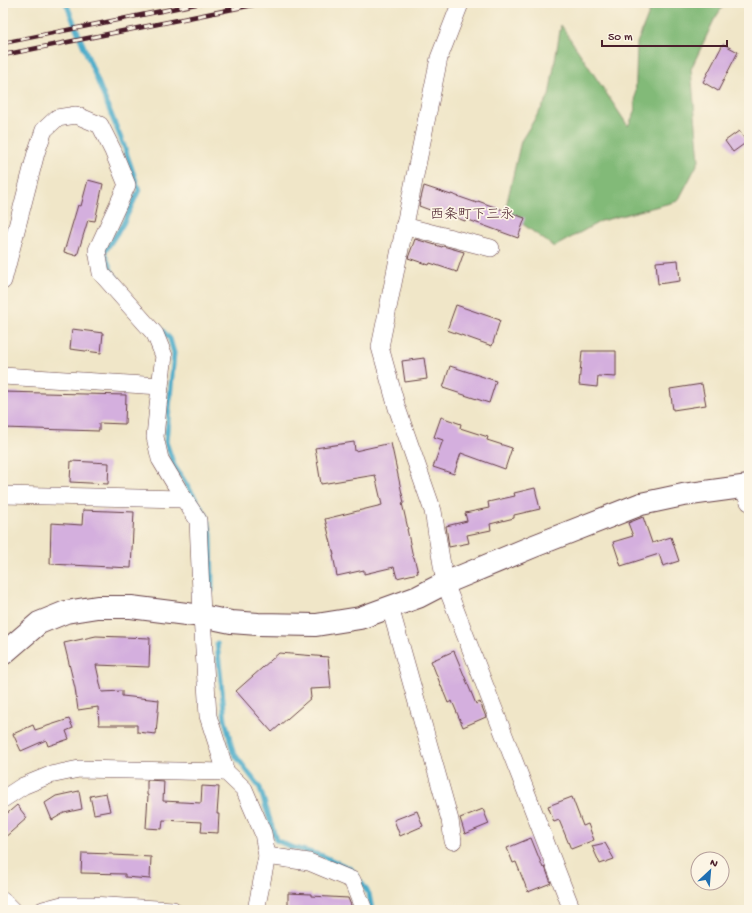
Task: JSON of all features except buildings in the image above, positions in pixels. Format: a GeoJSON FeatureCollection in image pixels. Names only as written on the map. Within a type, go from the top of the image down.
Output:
{"type":"FeatureCollection","features":[{"type":"Feature","properties":{"kind":"street"},"geometry":{"type":"LineString","coordinates":[[459,3],[460,4],[439,58],[380,347],[397,408],[433,511],[445,583],[572,910]]}},
{"type":"Feature","properties":{"kind":"street"},"geometry":{"type":"LineString","coordinates":[[3,281],[36,153],[44,130],[57,118],[76,115],[100,125],[127,185],[98,250],[101,273],[154,334],[164,356],[155,437],[160,459],[198,520],[208,716],[226,772],[244,789],[263,833],[267,856],[256,910]]}},
{"type":"Feature","properties":{"kind":"street"},"geometry":{"type":"LineString","coordinates":[[404,226],[491,248]]}},
{"type":"Feature","properties":{"kind":"street"},"geometry":{"type":"LineString","coordinates":[[3,376],[160,386]]}},
{"type":"Feature","properties":{"kind":"street"},"geometry":{"type":"LineString","coordinates":[[3,654],[39,623],[66,612],[97,607],[131,607],[202,616],[231,622],[258,624],[316,625],[360,618],[418,597],[445,583],[641,504],[683,495],[747,492]]}},
{"type":"Feature","properties":{"kind":"street"},"geometry":{"type":"LineString","coordinates":[[3,495],[184,499]]}},
{"type":"Feature","properties":{"kind":"street"},"geometry":{"type":"LineString","coordinates":[[390,607],[450,820],[453,841]]}},
{"type":"Feature","properties":{"kind":"street"},"geometry":{"type":"LineString","coordinates":[[3,799],[23,786],[50,775],[79,769],[226,772]]}},
{"type":"Feature","properties":{"kind":"street"},"geometry":{"type":"LineString","coordinates":[[267,856],[309,862],[352,880],[364,910]]}},
{"type":"Feature","properties":{"kind":"street"},"geometry":{"type":"LineString","coordinates":[[3,901],[12,910]]}},
{"type":"Feature","properties":{"kind":"street"},"geometry":{"type":"LineString","coordinates":[[43,910],[62,905],[92,905],[173,910]]}},
{"type":"Feature","properties":{"kind":"green space"},"geometry":{"type":"Polygon","coordinates":[[[653,3],[725,3],[714,20],[691,69],[699,161],[678,201],[601,221],[554,247],[505,211],[521,141],[549,96],[561,25],[628,126],[635,112],[637,43],[653,3]]]}},
{"type":"Feature","properties":{"kind":"waterway"},"geometry":{"type":"LineString","coordinates":[[66,3],[124,146],[139,190],[123,224],[104,253],[113,274],[116,277]]}},
{"type":"Feature","properties":{"kind":"waterway"},"geometry":{"type":"LineString","coordinates":[[159,327],[170,339],[174,353],[166,442],[174,465],[206,515],[211,533],[212,591]]}},
{"type":"Feature","properties":{"kind":"waterway"},"geometry":{"type":"LineString","coordinates":[[217,643],[225,719],[233,752],[260,788],[276,840],[291,847],[323,856],[351,869],[356,876]]}},
{"type":"Feature","properties":{"kind":"waterway"},"geometry":{"type":"LineString","coordinates":[[361,882],[369,894],[372,910]]}},
{"type":"Feature","properties":{"kind":"railway"},"geometry":{"type":"LineString","coordinates":[[3,43],[201,3]]}},
{"type":"Feature","properties":{"kind":"railway"},"geometry":{"type":"LineString","coordinates":[[3,55],[263,3]]}},
{"type":"Feature","properties":{"kind":"district","name":"西条町下三永"},"geometry":{"type":"Point","coordinates":[472,215]}}]}
